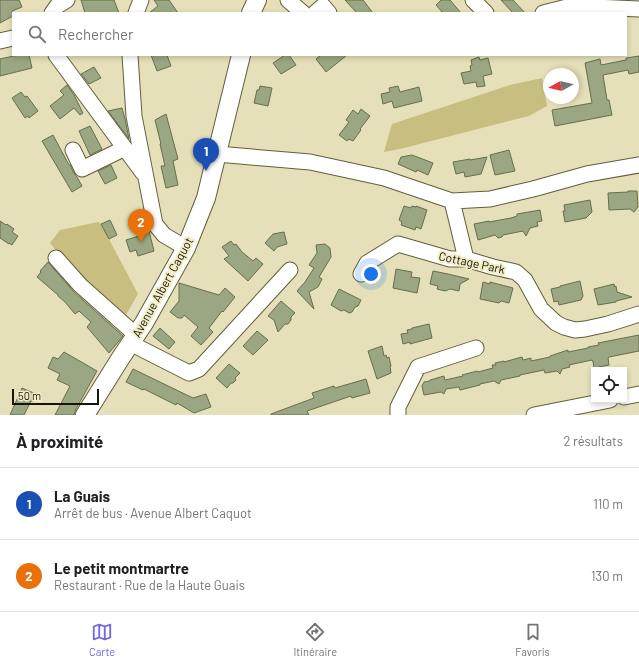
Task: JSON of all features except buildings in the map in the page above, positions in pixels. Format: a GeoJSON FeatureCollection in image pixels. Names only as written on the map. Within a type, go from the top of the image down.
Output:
{"type":"FeatureCollection","features":[{"type":"Feature","properties":{"kind":"main road"},"geometry":{"type":"LineString","coordinates":[[251,12],[257,0]]}},
{"type":"Feature","properties":{"kind":"main road","name":"Avenue Albert Caquot"},"geometry":{"type":"LineString","coordinates":[[85,415],[144,323],[186,248],[206,198],[241,56]]}},
{"type":"Feature","properties":{"kind":"street"},"geometry":{"type":"LineString","coordinates":[[136,12],[141,0]]}},
{"type":"Feature","properties":{"kind":"street"},"geometry":{"type":"LineString","coordinates":[[288,0],[302,12]]}},
{"type":"Feature","properties":{"kind":"street"},"geometry":{"type":"LineString","coordinates":[[473,0],[485,12]]}},
{"type":"Feature","properties":{"kind":"street"},"geometry":{"type":"LineString","coordinates":[[547,12],[571,6],[592,4],[639,9]]}},
{"type":"Feature","properties":{"kind":"street"},"geometry":{"type":"LineString","coordinates":[[316,12],[322,6],[328,12]]}},
{"type":"Feature","properties":{"kind":"street"},"geometry":{"type":"LineString","coordinates":[[0,41],[12,38]]}},
{"type":"Feature","properties":{"kind":"street"},"geometry":{"type":"LineString","coordinates":[[57,56],[146,176]]}},
{"type":"Feature","properties":{"kind":"street"},"geometry":{"type":"LineString","coordinates":[[130,56],[134,116],[155,224],[164,235],[186,248]]}},
{"type":"Feature","properties":{"kind":"street"},"geometry":{"type":"LineString","coordinates":[[73,150],[82,169],[125,148]]}},
{"type":"Feature","properties":{"kind":"street"},"geometry":{"type":"LineString","coordinates":[[217,154],[310,162],[384,178],[452,201],[490,199],[587,174],[639,165]]}},
{"type":"Feature","properties":{"kind":"street","name":"Cottage Park"},"geometry":{"type":"LineString","coordinates":[[452,201],[466,259]]}},
{"type":"Feature","properties":{"kind":"street","name":"Cottage Park"},"geometry":{"type":"LineString","coordinates":[[361,274],[367,263],[398,244],[450,259],[466,259],[516,272],[525,280],[541,309],[556,323],[564,327],[575,330],[584,329],[608,324],[639,314]]}},
{"type":"Feature","properties":{"kind":"street"},"geometry":{"type":"LineString","coordinates":[[56,258],[80,285],[133,339],[189,373],[199,370],[290,270]]}},
{"type":"Feature","properties":{"kind":"street"},"geometry":{"type":"LineString","coordinates":[[398,415],[398,407],[418,367],[476,348]]}},
{"type":"Feature","properties":{"kind":"street"},"geometry":{"type":"LineString","coordinates":[[627,396],[639,394]]}},
{"type":"Feature","properties":{"kind":"street"},"geometry":{"type":"LineString","coordinates":[[534,415],[595,403]]}},
{"type":"Feature","properties":{"kind":"shaded area"},"geometry":{"type":"Polygon","coordinates":[[[542,78],[543,104],[547,104],[547,106],[529,116],[384,152],[392,124],[510,85],[542,78]]]}},
{"type":"Feature","properties":{"kind":"shaded area"},"geometry":{"type":"Polygon","coordinates":[[[98,222],[101,224],[138,294],[123,320],[80,280],[50,243],[60,230],[98,222]]]}},
{"type":"Feature","properties":{"kind":"place","name":"La Guais"},"geometry":{"type":"Point","coordinates":[206,171]}},
{"type":"Feature","properties":{"kind":"place","name":"Le petit montmartre"},"geometry":{"type":"Point","coordinates":[141,242]}}]}
